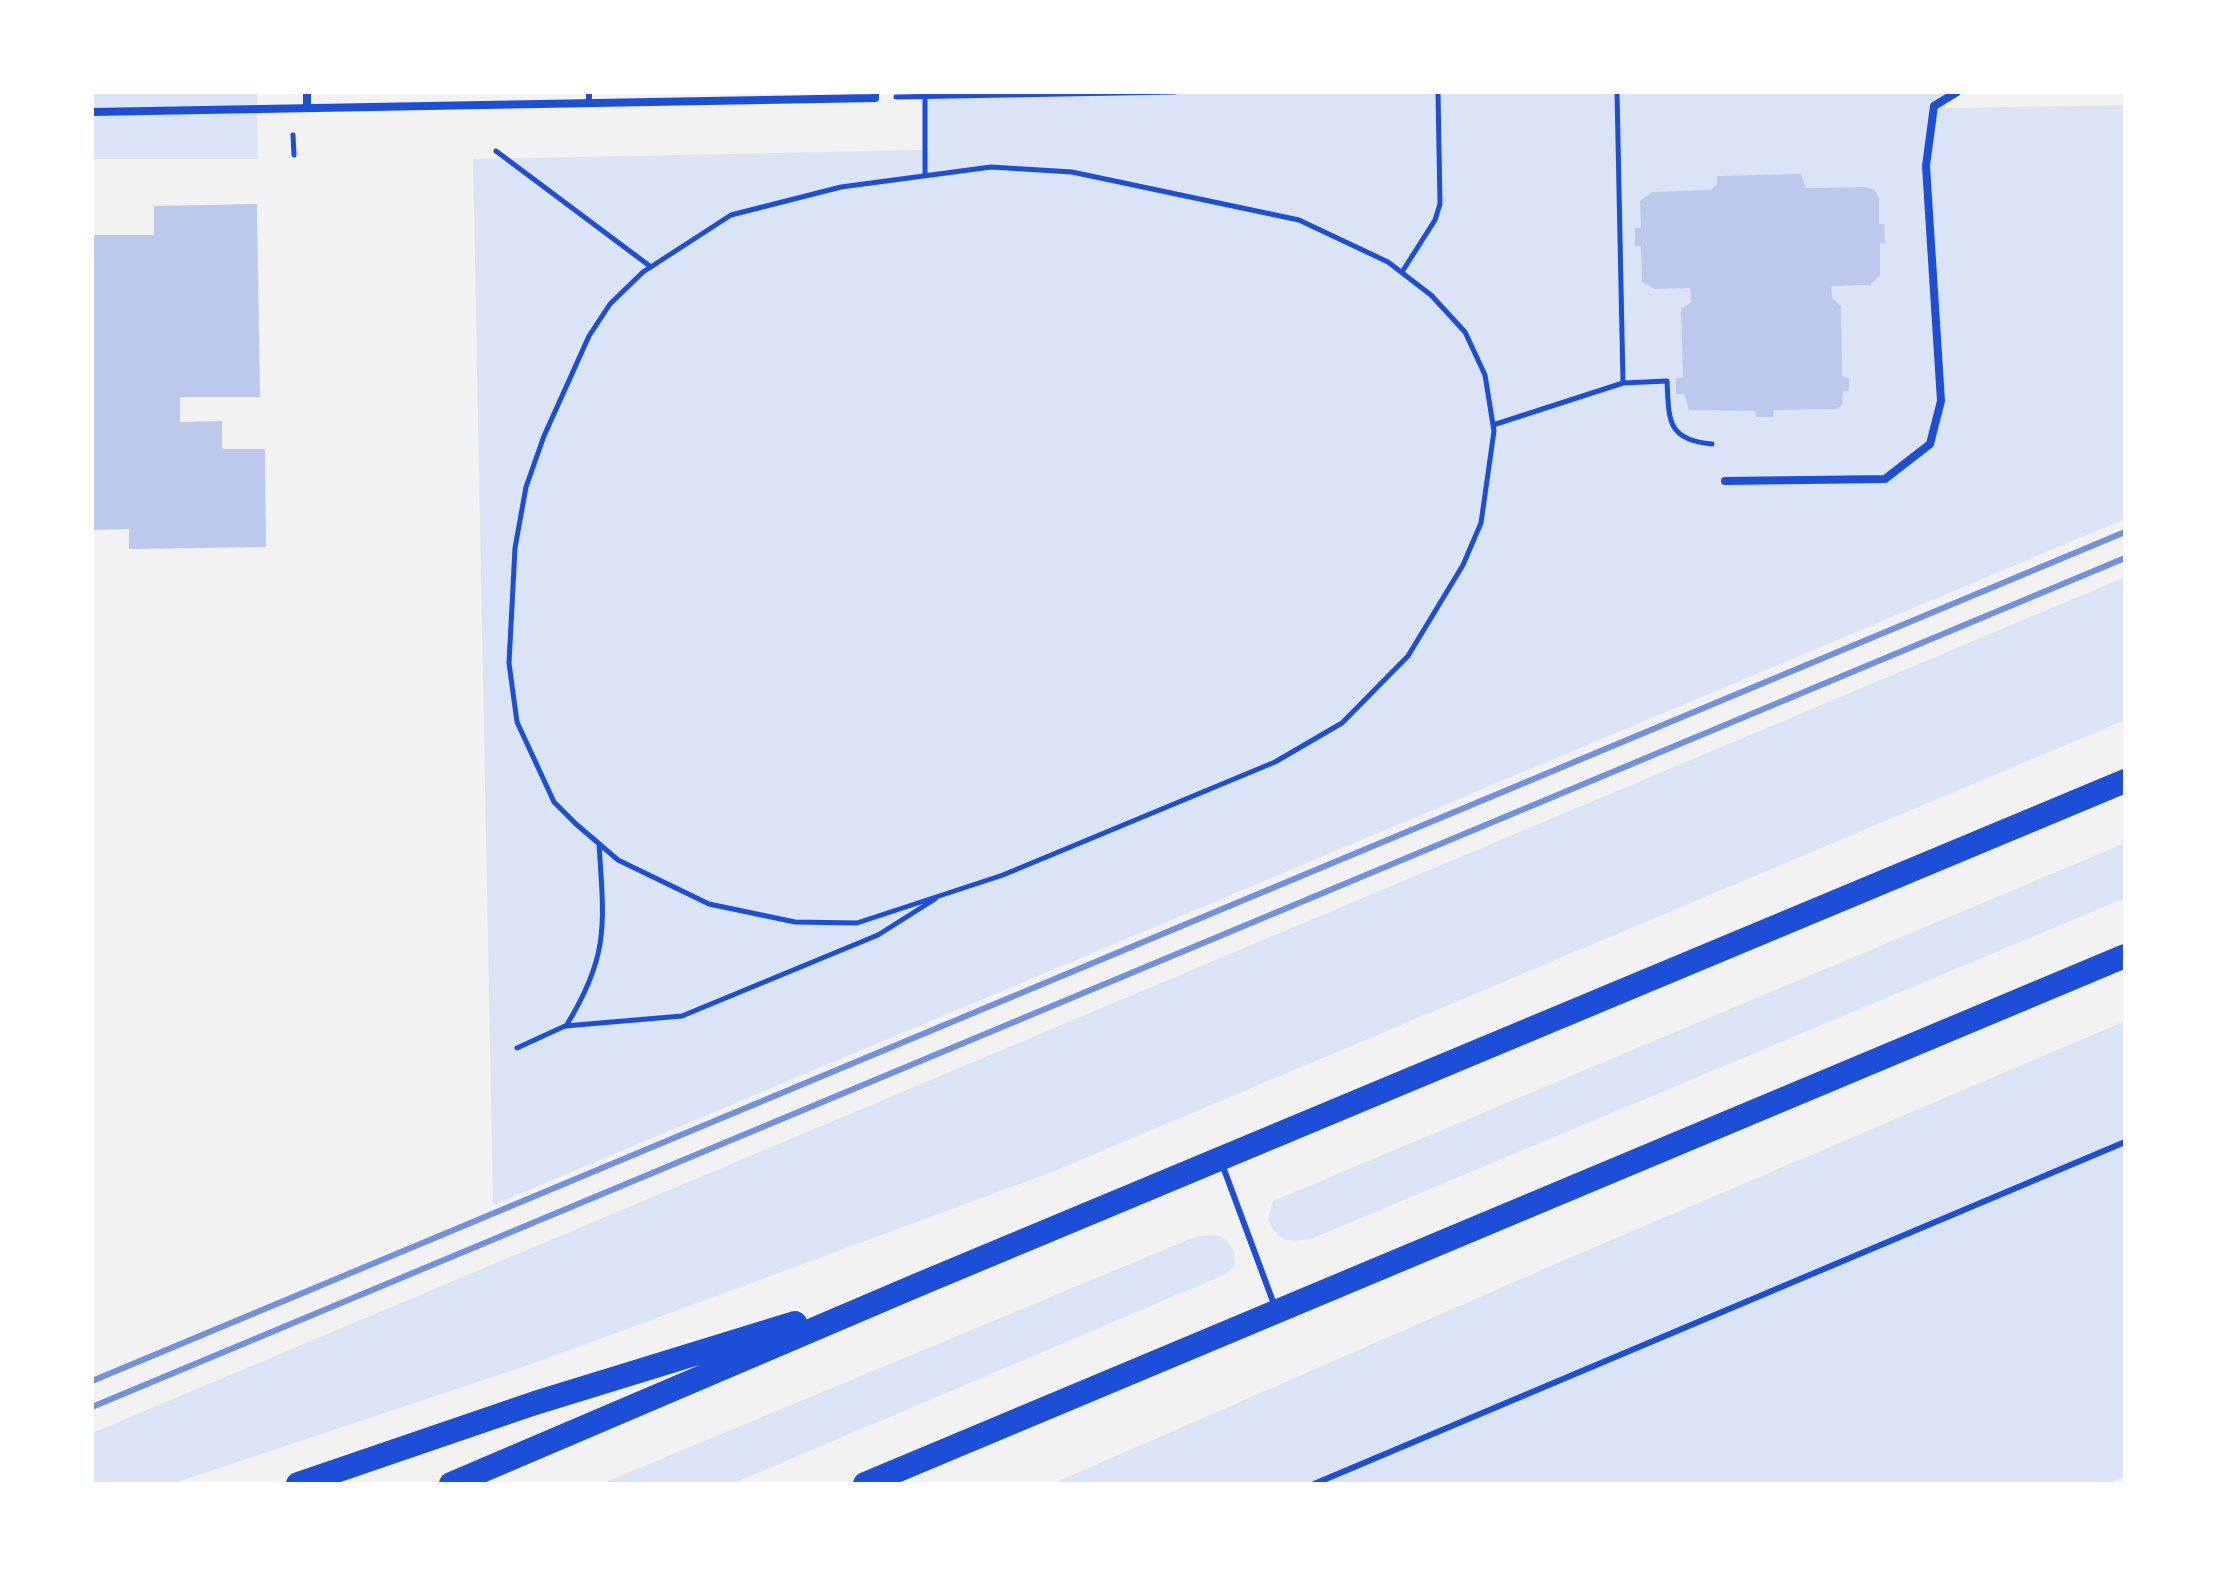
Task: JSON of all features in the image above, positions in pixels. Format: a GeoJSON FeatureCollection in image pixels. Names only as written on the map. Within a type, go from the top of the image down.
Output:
{"type":"FeatureCollection","features":[{"type":"Feature","properties":{"kind":"highway"},"geometry":{"type":"LineString","coordinates":[[451,1484],[920,1284],[1221,1161],[2125,781]]}},
{"type":"Feature","properties":{"kind":"highway"},"geometry":{"type":"LineString","coordinates":[[865,1484],[1276,1309],[2125,956]]}},
{"type":"Feature","properties":{"kind":"highway"},"geometry":{"type":"LineString","coordinates":[[298,1484],[535,1403],[920,1284]]}},
{"type":"Feature","properties":{"kind":"highway"},"geometry":{"type":"LineString","coordinates":[[908,1484],[1024,1416]]}},
{"type":"Feature","properties":{"kind":"street"},"geometry":{"type":"LineString","coordinates":[[307,92],[307,108]]}},
{"type":"Feature","properties":{"kind":"street"},"geometry":{"type":"LineString","coordinates":[[1725,481],[1885,479],[1930,444],[1941,401],[1926,166],[1934,106],[1957,92]]}},
{"type":"Feature","properties":{"kind":"street"},"geometry":{"type":"LineString","coordinates":[[92,112],[875,95]]}},
{"type":"Feature","properties":{"kind":"lane"},"geometry":{"type":"LineString","coordinates":[[589,92],[589,103]]}},
{"type":"Feature","properties":{"kind":"lane"},"geometry":{"type":"LineString","coordinates":[[1314,1484],[2125,1142]]}},
{"type":"Feature","properties":{"kind":"lane"},"geometry":{"type":"LineString","coordinates":[[1221,1161],[1276,1309]]}},
{"type":"Feature","properties":{"kind":"path"},"geometry":{"type":"LineString","coordinates":[[901,97],[1175,92]]}},
{"type":"Feature","properties":{"kind":"path"},"geometry":{"type":"LineString","coordinates":[[1402,272],[1435,220],[1440,204],[1438,92]]}},
{"type":"Feature","properties":{"kind":"path"},"geometry":{"type":"LineString","coordinates":[[1617,92],[1623,383]]}},
{"type":"Feature","properties":{"kind":"path"},"geometry":{"type":"LineString","coordinates":[[925,97],[925,175]]}},
{"type":"Feature","properties":{"kind":"path"},"geometry":{"type":"LineString","coordinates":[[293,135],[294,155]]}},
{"type":"Feature","properties":{"kind":"path"},"geometry":{"type":"LineString","coordinates":[[496,151],[651,267]]}},
{"type":"Feature","properties":{"kind":"path"},"geometry":{"type":"LineString","coordinates":[[991,167],[1072,172],[1299,220],[1347,240],[1402,272],[1431,295],[1465,332],[1485,375],[1493,425],[1491,474],[1481,523],[1463,565],[1408,656],[1342,723],[1275,762],[1193,799],[1003,875],[857,923],[795,922],[709,904],[618,860],[554,802],[517,722],[509,663],[509,614],[526,487],[563,389],[610,304],[651,267],[731,215],[841,187],[925,175],[991,167]]}},
{"type":"Feature","properties":{"kind":"path"},"geometry":{"type":"LineString","coordinates":[[1493,425],[1623,383],[1667,381],[1672,428],[1683,438],[1712,444]]}},
{"type":"Feature","properties":{"kind":"path"},"geometry":{"type":"LineString","coordinates":[[565,1026],[589,984],[605,929],[599,844]]}},
{"type":"Feature","properties":{"kind":"path"},"geometry":{"type":"LineString","coordinates":[[517,1048],[565,1026],[682,1016],[878,935],[942,894]]}},
{"type":"Feature","properties":{"kind":"shaded area"},"geometry":{"type":"Polygon","coordinates":[[[92,92],[257,92],[258,159],[92,159],[92,92]]]}},
{"type":"Feature","properties":{"kind":"shaded area"},"geometry":{"type":"Polygon","coordinates":[[[925,92],[1945,92],[1946,108],[2125,105],[2125,519],[493,1205],[473,159],[925,150],[925,92]]]}},
{"type":"Feature","properties":{"kind":"shaded area"},"geometry":{"type":"Polygon","coordinates":[[[2125,577],[2125,720],[1052,1172],[540,1361],[171,1484],[92,1484],[92,1433],[2125,577]]]}},
{"type":"Feature","properties":{"kind":"shaded area"},"geometry":{"type":"Polygon","coordinates":[[[2125,843],[2125,898],[1313,1238],[1286,1240],[1276,1233],[1268,1220],[1273,1201],[2125,843]]]}},
{"type":"Feature","properties":{"kind":"shaded area"},"geometry":{"type":"Polygon","coordinates":[[[2125,1021],[2125,1476],[2106,1484],[1052,1484],[1569,1258],[2125,1021]]]}},
{"type":"Feature","properties":{"kind":"shaded area"},"geometry":{"type":"Polygon","coordinates":[[[1217,1235],[1229,1243],[1234,1255],[1235,1265],[1226,1274],[732,1484],[601,1484],[1197,1236],[1217,1235]]]}},
{"type":"Feature","properties":{"kind":"building"},"geometry":{"type":"Polygon","coordinates":[[[1801,174],[1806,188],[1866,187],[1874,190],[1879,198],[1879,224],[1884,224],[1885,243],[1880,243],[1880,275],[1870,285],[1831,286],[1832,298],[1841,306],[1842,376],[1849,378],[1849,391],[1843,391],[1842,405],[1836,409],[1774,410],[1773,417],[1756,417],[1755,411],[1689,410],[1684,394],[1676,394],[1676,378],[1683,378],[1681,309],[1691,302],[1690,288],[1655,289],[1642,282],[1641,246],[1635,246],[1635,228],[1641,228],[1640,201],[1652,192],[1711,190],[1717,185],[1717,176],[1801,174]]]}},
{"type":"Feature","properties":{"kind":"building"},"geometry":{"type":"Polygon","coordinates":[[[257,204],[260,397],[180,397],[180,422],[222,421],[222,449],[265,449],[266,547],[129,549],[129,529],[92,530],[92,235],[154,235],[154,206],[257,204]]]}},
{"type":"Feature","properties":{"kind":"railway"},"geometry":{"type":"LineString","coordinates":[[92,1381],[2125,532]]}},
{"type":"Feature","properties":{"kind":"railway"},"geometry":{"type":"LineString","coordinates":[[92,1407],[2125,558]]}}]}
